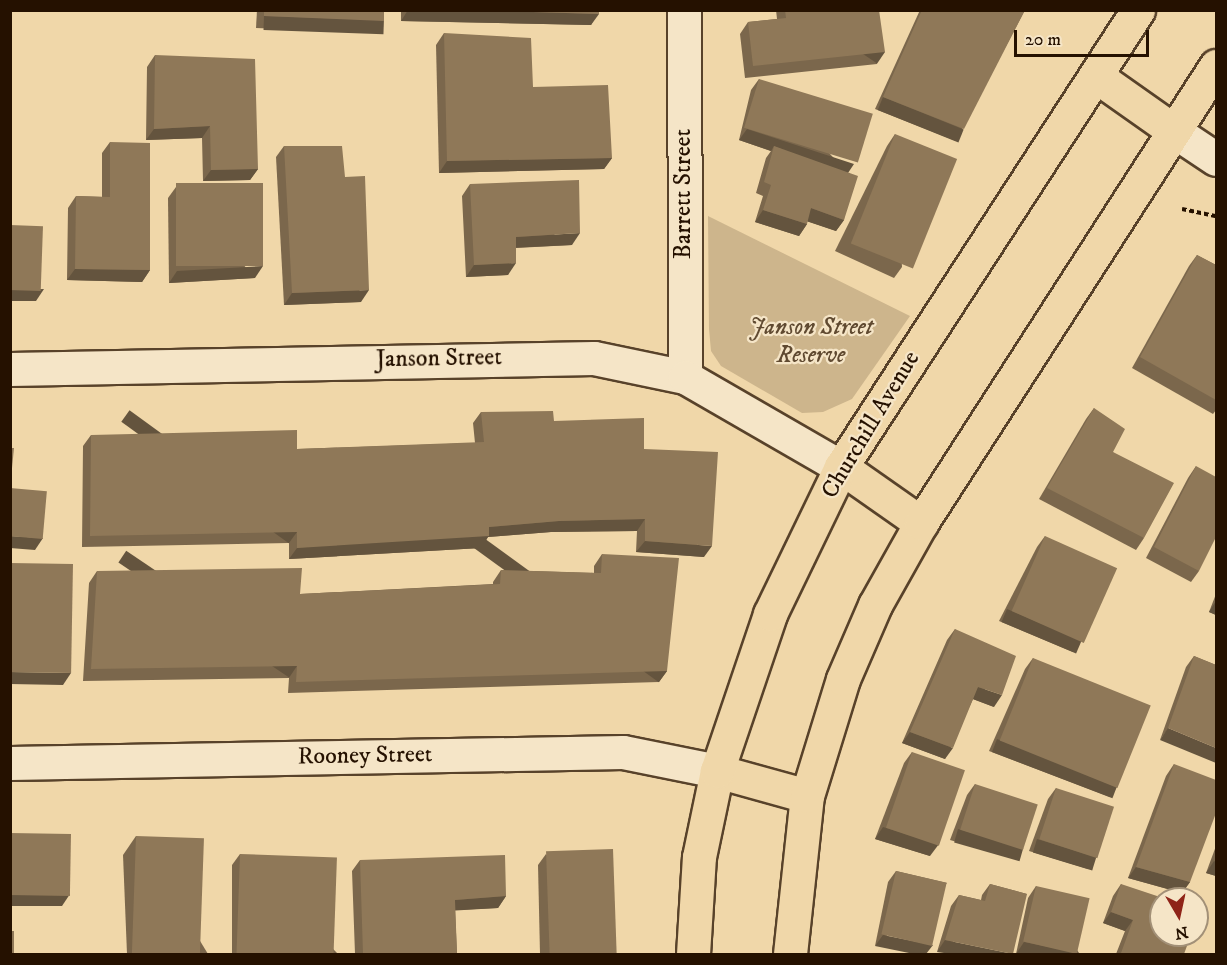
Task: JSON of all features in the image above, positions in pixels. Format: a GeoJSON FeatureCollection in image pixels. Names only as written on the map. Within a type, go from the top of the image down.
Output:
{"type":"FeatureCollection","features":[{"type":"Feature","properties":{"kind":"main road","name":"Churchill Avenue"},"geometry":{"type":"LineString","coordinates":[[693,954],[699,857],[717,771],[770,614],[841,467],[1138,10]]}},
{"type":"Feature","properties":{"kind":"main road"},"geometry":{"type":"LineString","coordinates":[[790,954],[807,796],[843,679],[875,605],[921,523],[1216,66]]}},
{"type":"Feature","properties":{"kind":"main road"},"geometry":{"type":"LineString","coordinates":[[1096,76],[1174,131]]}},
{"type":"Feature","properties":{"kind":"main road"},"geometry":{"type":"LineString","coordinates":[[841,467],[921,523]]}},
{"type":"Feature","properties":{"kind":"main road"},"geometry":{"type":"LineString","coordinates":[[717,771],[807,796]]}},
{"type":"Feature","properties":{"kind":"street","name":"Barrett Street"},"geometry":{"type":"LineString","coordinates":[[684,10],[685,377]]}},
{"type":"Feature","properties":{"kind":"street"},"geometry":{"type":"LineString","coordinates":[[1174,131],[1216,159]]}},
{"type":"Feature","properties":{"kind":"street","name":"Janson Street"},"geometry":{"type":"LineString","coordinates":[[10,369],[558,357],[639,364],[685,377],[841,467]]}},
{"type":"Feature","properties":{"kind":"street","name":"Rooney Street"},"geometry":{"type":"LineString","coordinates":[[10,763],[624,752],[717,771]]}},
{"type":"Feature","properties":{"kind":"path"},"geometry":{"type":"LineString","coordinates":[[1182,209],[1216,216]]}},
{"type":"Feature","properties":{"kind":"green space","name":"Janson Street Reserve"},"geometry":{"type":"Polygon","coordinates":[[[708,216],[910,316],[852,399],[823,412],[802,413],[721,366],[711,351],[709,329],[708,216]]]}},
{"type":"Feature","properties":{"kind":"building"},"geometry":{"type":"Polygon","coordinates":[[[264,10],[384,10],[384,21],[264,16],[264,10]]]}},
{"type":"Feature","properties":{"kind":"building"},"geometry":{"type":"Polygon","coordinates":[[[464,10],[599,10],[599,14],[464,10]]]}},
{"type":"Feature","properties":{"kind":"building"},"geometry":{"type":"Polygon","coordinates":[[[785,10],[879,10],[885,52],[753,66],[748,22],[786,18],[785,10]]]}},
{"type":"Feature","properties":{"kind":"building"},"geometry":{"type":"Polygon","coordinates":[[[922,10],[1025,10],[964,129],[883,97],[922,10]]]}},
{"type":"Feature","properties":{"kind":"building"},"geometry":{"type":"Polygon","coordinates":[[[444,33],[531,38],[533,87],[608,85],[612,158],[447,161],[444,33]]]}},
{"type":"Feature","properties":{"kind":"building"},"geometry":{"type":"Polygon","coordinates":[[[155,55],[255,59],[258,169],[211,170],[210,126],[154,129],[155,55]]]}},
{"type":"Feature","properties":{"kind":"building"},"geometry":{"type":"Polygon","coordinates":[[[759,79],[873,114],[858,163],[744,128],[759,79]]]}},
{"type":"Feature","properties":{"kind":"building"},"geometry":{"type":"Polygon","coordinates":[[[895,134],[957,159],[913,269],[851,243],[895,134]]]}},
{"type":"Feature","properties":{"kind":"building"},"geometry":{"type":"Polygon","coordinates":[[[110,142],[150,143],[150,270],[75,269],[76,196],[110,197],[110,142]]]}},
{"type":"Feature","properties":{"kind":"building"},"geometry":{"type":"Polygon","coordinates":[[[284,146],[342,146],[345,177],[365,176],[369,290],[292,293],[284,146]]]}},
{"type":"Feature","properties":{"kind":"building"},"geometry":{"type":"Polygon","coordinates":[[[774,146],[858,176],[844,220],[811,208],[807,224],[763,210],[771,185],[764,182],[774,146]]]}},
{"type":"Feature","properties":{"kind":"building"},"geometry":{"type":"Polygon","coordinates":[[[579,180],[580,233],[516,237],[516,263],[474,265],[470,184],[579,180]]]}},
{"type":"Feature","properties":{"kind":"building"},"geometry":{"type":"Polygon","coordinates":[[[176,183],[263,183],[263,266],[176,266],[176,183]]]}},
{"type":"Feature","properties":{"kind":"building"},"geometry":{"type":"Polygon","coordinates":[[[10,225],[43,226],[41,291],[10,290],[10,225]]]}},
{"type":"Feature","properties":{"kind":"building"},"geometry":{"type":"Polygon","coordinates":[[[1197,255],[1216,265],[1216,400],[1140,357],[1197,255]]]}},
{"type":"Feature","properties":{"kind":"building"},"geometry":{"type":"Polygon","coordinates":[[[1094,408],[1125,429],[1113,452],[1174,483],[1144,538],[1047,488],[1094,408]]]}},
{"type":"Feature","properties":{"kind":"building"},"geometry":{"type":"Polygon","coordinates":[[[553,411],[554,421],[644,418],[644,449],[718,452],[712,546],[645,541],[645,519],[559,521],[489,527],[489,536],[297,548],[297,532],[90,536],[91,435],[297,430],[297,449],[484,442],[481,412],[553,411]]]}},
{"type":"Feature","properties":{"kind":"building"},"geometry":{"type":"Polygon","coordinates":[[[10,448],[14,448],[10,488],[10,448]]]}},
{"type":"Feature","properties":{"kind":"building"},"geometry":{"type":"Polygon","coordinates":[[[1196,466],[1216,477],[1216,537],[1199,571],[1154,547],[1196,466]]]}},
{"type":"Feature","properties":{"kind":"building"},"geometry":{"type":"Polygon","coordinates":[[[10,488],[47,491],[43,539],[10,536],[10,488]]]}},
{"type":"Feature","properties":{"kind":"building"},"geometry":{"type":"Polygon","coordinates":[[[1045,536],[1117,568],[1084,643],[1012,611],[1045,536]]]}},
{"type":"Feature","properties":{"kind":"building"},"geometry":{"type":"Polygon","coordinates":[[[602,554],[679,558],[667,671],[296,682],[297,666],[91,669],[97,571],[302,568],[300,594],[500,584],[501,570],[601,573],[602,554]]]}},
{"type":"Feature","properties":{"kind":"building"},"geometry":{"type":"Polygon","coordinates":[[[10,563],[73,564],[71,673],[10,672],[10,563]]]}},
{"type":"Feature","properties":{"kind":"building"},"geometry":{"type":"Polygon","coordinates":[[[955,629],[1016,656],[1002,695],[978,687],[953,748],[910,732],[955,629]]]}},
{"type":"Feature","properties":{"kind":"building"},"geometry":{"type":"Polygon","coordinates":[[[1194,656],[1216,665],[1216,748],[1168,728],[1194,656]]]}},
{"type":"Feature","properties":{"kind":"building"},"geometry":{"type":"Polygon","coordinates":[[[1033,658],[1151,706],[1117,788],[1000,741],[1033,658]]]}},
{"type":"Feature","properties":{"kind":"building"},"geometry":{"type":"Polygon","coordinates":[[[912,752],[965,770],[939,846],[886,828],[912,752]]]}},
{"type":"Feature","properties":{"kind":"building"},"geometry":{"type":"Polygon","coordinates":[[[1174,764],[1216,780],[1216,813],[1190,882],[1136,867],[1174,764]]]}},
{"type":"Feature","properties":{"kind":"building"},"geometry":{"type":"Polygon","coordinates":[[[975,784],[1038,804],[1023,850],[960,830],[975,784]]]}},
{"type":"Feature","properties":{"kind":"building"},"geometry":{"type":"Polygon","coordinates":[[[1056,788],[1114,807],[1097,858],[1039,839],[1056,788]]]}},
{"type":"Feature","properties":{"kind":"building"},"geometry":{"type":"Polygon","coordinates":[[[10,833],[71,834],[70,896],[10,895],[10,833]]]}},
{"type":"Feature","properties":{"kind":"building"},"geometry":{"type":"Polygon","coordinates":[[[136,836],[204,838],[200,954],[132,954],[136,836]]]}},
{"type":"Feature","properties":{"kind":"building"},"geometry":{"type":"Polygon","coordinates":[[[613,849],[617,954],[550,954],[546,851],[613,849]]]}},
{"type":"Feature","properties":{"kind":"building"},"geometry":{"type":"Polygon","coordinates":[[[240,854],[337,857],[334,954],[237,954],[240,854]]]}},
{"type":"Feature","properties":{"kind":"building"},"geometry":{"type":"Polygon","coordinates":[[[505,855],[506,896],[455,900],[457,954],[363,954],[360,860],[505,855]]]}},
{"type":"Feature","properties":{"kind":"building"},"geometry":{"type":"Polygon","coordinates":[[[896,871],[947,883],[932,946],[881,934],[896,871]]]}},
{"type":"Feature","properties":{"kind":"building"},"geometry":{"type":"Polygon","coordinates":[[[990,884],[1027,894],[1013,954],[945,940],[959,895],[985,901],[990,884]]]}},
{"type":"Feature","properties":{"kind":"building"},"geometry":{"type":"Polygon","coordinates":[[[1121,884],[1149,893],[1149,947],[1187,947],[1184,954],[1121,953],[1133,920],[1111,912],[1121,884]]]}},
{"type":"Feature","properties":{"kind":"building"},"geometry":{"type":"Polygon","coordinates":[[[1036,886],[1090,898],[1077,954],[1023,942],[1036,886]]]}},
{"type":"Feature","properties":{"kind":"building"},"geometry":{"type":"Polygon","coordinates":[[[10,931],[14,931],[14,954],[10,954],[10,931]]]}}]}
